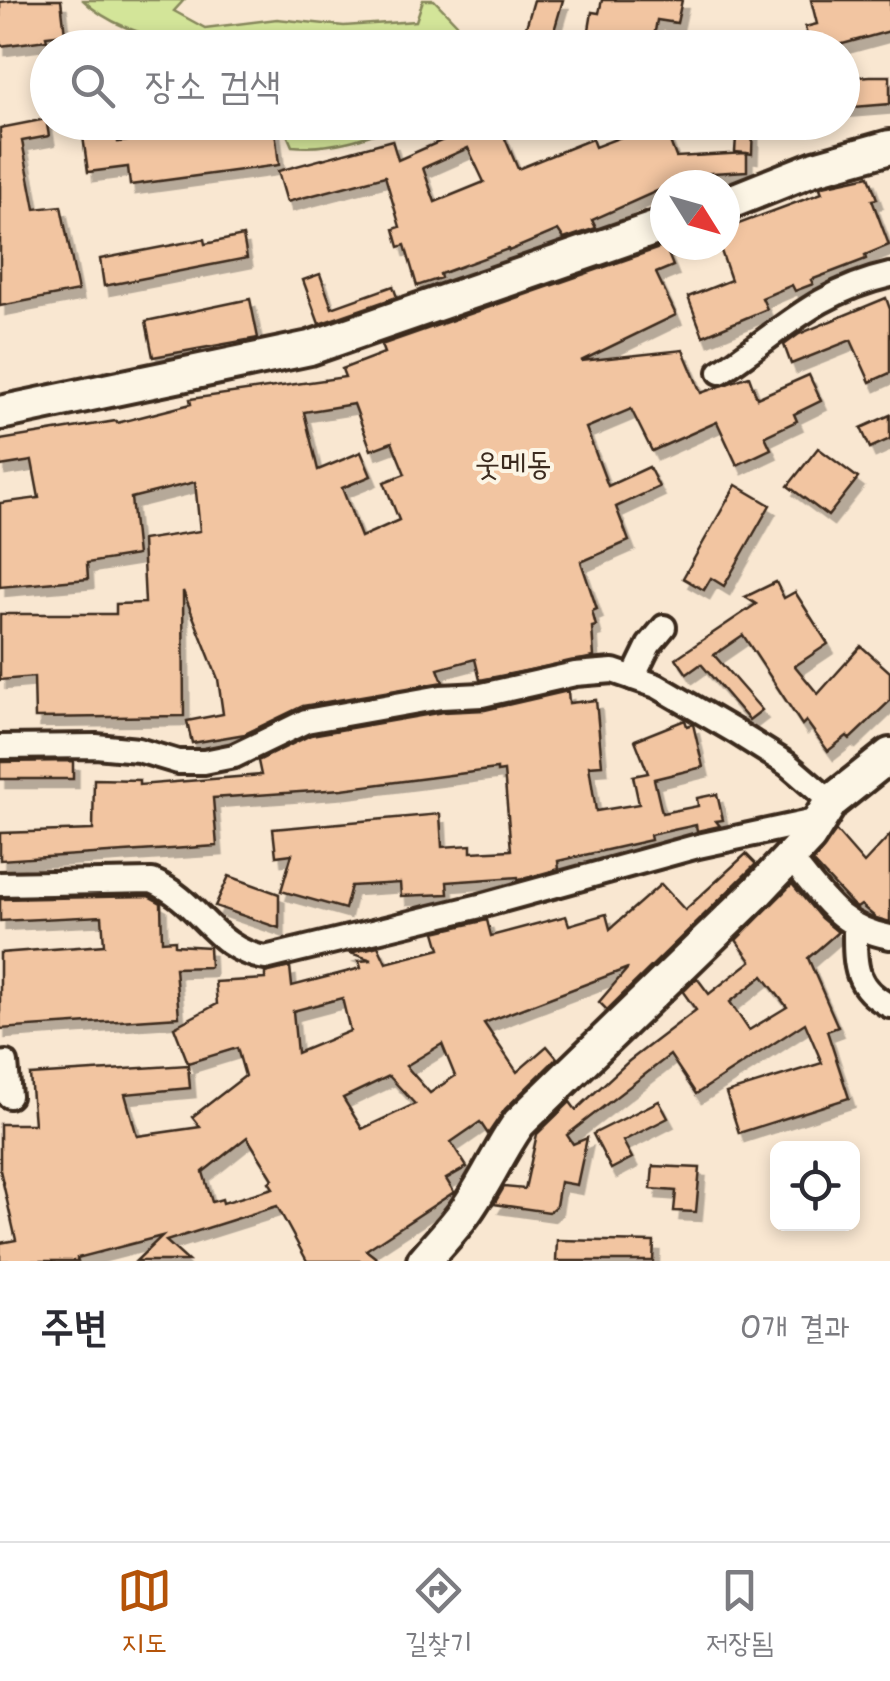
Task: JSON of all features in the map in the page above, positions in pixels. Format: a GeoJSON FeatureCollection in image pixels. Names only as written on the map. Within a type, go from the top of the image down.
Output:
{"type":"FeatureCollection","features":[{"type":"Feature","properties":{"kind":"street"},"geometry":{"type":"LineString","coordinates":[[740,198],[815,168],[890,148]]}},
{"type":"Feature","properties":{"kind":"street"},"geometry":{"type":"LineString","coordinates":[[0,413],[310,348],[650,230]]}},
{"type":"Feature","properties":{"kind":"street"},"geometry":{"type":"LineString","coordinates":[[720,372],[813,303],[890,275]]}},
{"type":"Feature","properties":{"kind":"street"},"geometry":{"type":"LineString","coordinates":[[632,678],[664,627]]}},
{"type":"Feature","properties":{"kind":"street"},"geometry":{"type":"LineString","coordinates":[[0,746],[96,746],[138,750],[178,762],[204,762],[234,756],[306,721],[441,697],[482,695],[575,674],[613,671],[656,686],[787,764],[825,811]]}},
{"type":"Feature","properties":{"kind":"street"},"geometry":{"type":"LineString","coordinates":[[424,1261],[465,1212],[498,1152],[520,1123],[790,857],[825,811],[890,755]]}},
{"type":"Feature","properties":{"kind":"street"},"geometry":{"type":"LineString","coordinates":[[0,884],[152,881],[189,904],[220,938],[242,954],[264,958],[480,906],[825,811]]}},
{"type":"Feature","properties":{"kind":"street"},"geometry":{"type":"LineString","coordinates":[[790,857],[843,919],[856,928],[890,937]]}},
{"type":"Feature","properties":{"kind":"street"},"geometry":{"type":"LineString","coordinates":[[856,928],[855,953],[861,985],[872,997],[890,1006]]}},
{"type":"Feature","properties":{"kind":"street"},"geometry":{"type":"LineString","coordinates":[[0,1064],[6,1063],[9,1096]]}},
{"type":"Feature","properties":{"kind":"green space"},"geometry":{"type":"Polygon","coordinates":[[[83,0],[184,0],[174,11],[205,28],[277,19],[344,26],[416,21],[423,0],[434,0],[463,30],[134,30],[107,18],[83,0]]]}},
{"type":"Feature","properties":{"kind":"green space"},"geometry":{"type":"Polygon","coordinates":[[[289,140],[352,140],[321,146],[292,146],[289,140]]]}},
{"type":"Feature","properties":{"kind":"building"},"geometry":{"type":"Polygon","coordinates":[[[61,0],[65,30],[30,30],[30,42],[0,46],[0,2],[61,0]]]}},
{"type":"Feature","properties":{"kind":"building"},"geometry":{"type":"Polygon","coordinates":[[[534,0],[563,0],[554,30],[525,30],[534,0]]]}},
{"type":"Feature","properties":{"kind":"building"},"geometry":{"type":"Polygon","coordinates":[[[602,0],[682,0],[677,23],[657,20],[655,30],[589,30],[592,12],[599,13],[602,0]]]}},
{"type":"Feature","properties":{"kind":"building"},"geometry":{"type":"Polygon","coordinates":[[[811,0],[890,0],[890,31],[860,39],[860,30],[806,30],[817,24],[811,0]]]}},
{"type":"Feature","properties":{"kind":"building"},"geometry":{"type":"Polygon","coordinates":[[[890,76],[890,104],[860,106],[860,77],[890,76]]]}},
{"type":"Feature","properties":{"kind":"building"},"geometry":{"type":"Polygon","coordinates":[[[30,122],[30,140],[22,141],[35,209],[61,206],[78,291],[0,306],[0,128],[30,122]]]}},
{"type":"Feature","properties":{"kind":"building"},"geometry":{"type":"Polygon","coordinates":[[[84,140],[276,140],[279,165],[130,185],[128,167],[88,172],[84,140]]]}},
{"type":"Feature","properties":{"kind":"building"},"geometry":{"type":"Polygon","coordinates":[[[392,140],[398,160],[443,140],[506,140],[518,169],[590,140],[595,147],[613,140],[670,140],[676,157],[746,153],[735,152],[736,140],[752,140],[752,154],[747,153],[747,171],[650,170],[650,194],[592,220],[596,228],[564,239],[558,230],[417,286],[405,245],[399,247],[394,229],[400,227],[385,176],[287,202],[278,171],[392,140]],[[468,148],[423,168],[435,202],[484,182],[468,148]]]}},
{"type":"Feature","properties":{"kind":"building"},"geometry":{"type":"Polygon","coordinates":[[[869,176],[877,199],[872,200],[889,245],[865,255],[866,259],[811,280],[813,284],[795,291],[792,285],[762,298],[767,309],[703,336],[688,297],[731,280],[724,260],[740,260],[740,223],[822,193],[823,186],[869,176]]]}},
{"type":"Feature","properties":{"kind":"building"},"geometry":{"type":"Polygon","coordinates":[[[243,236],[247,258],[104,286],[100,259],[204,239],[205,244],[243,236]]]}},
{"type":"Feature","properties":{"kind":"building"},"geometry":{"type":"Polygon","coordinates":[[[650,251],[650,260],[671,260],[673,266],[656,273],[676,315],[581,361],[683,350],[701,393],[749,376],[757,398],[809,375],[821,401],[794,414],[797,421],[765,436],[771,449],[737,465],[717,422],[652,451],[631,409],[586,428],[608,486],[649,467],[659,487],[616,507],[629,541],[581,562],[597,609],[592,611],[596,626],[592,627],[594,657],[480,680],[475,659],[438,669],[443,682],[303,706],[245,734],[192,743],[187,721],[223,714],[218,679],[183,591],[184,716],[35,718],[34,677],[0,680],[0,614],[116,614],[116,604],[145,603],[142,540],[200,531],[195,482],[131,498],[137,555],[87,563],[88,579],[0,587],[0,503],[39,498],[32,461],[0,466],[0,440],[117,423],[191,404],[190,399],[345,377],[342,369],[384,353],[381,345],[650,251]],[[354,404],[304,412],[318,470],[361,452],[371,476],[342,488],[361,537],[399,520],[384,482],[405,474],[392,442],[371,450],[354,404]]]}},
{"type":"Feature","properties":{"kind":"building"},"geometry":{"type":"Polygon","coordinates":[[[320,274],[332,308],[393,286],[397,297],[319,324],[303,280],[320,274]]]}},
{"type":"Feature","properties":{"kind":"building"},"geometry":{"type":"Polygon","coordinates":[[[886,298],[890,309],[890,373],[870,382],[851,340],[791,364],[784,345],[799,334],[886,298]]]}},
{"type":"Feature","properties":{"kind":"building"},"geometry":{"type":"Polygon","coordinates":[[[250,299],[258,338],[153,357],[146,321],[250,299]]]}},
{"type":"Feature","properties":{"kind":"building"},"geometry":{"type":"Polygon","coordinates":[[[890,415],[890,439],[870,448],[861,428],[890,415]]]}},
{"type":"Feature","properties":{"kind":"building"},"geometry":{"type":"Polygon","coordinates":[[[818,448],[858,478],[828,516],[788,486],[818,448]]]}},
{"type":"Feature","properties":{"kind":"building"},"geometry":{"type":"Polygon","coordinates":[[[736,485],[770,505],[724,586],[711,578],[704,590],[683,578],[736,485]]]}},
{"type":"Feature","properties":{"kind":"building"},"geometry":{"type":"Polygon","coordinates":[[[776,582],[784,598],[795,592],[828,644],[795,666],[818,694],[861,646],[890,672],[890,701],[850,739],[847,736],[828,751],[806,721],[802,725],[743,635],[714,655],[762,710],[749,720],[701,664],[687,674],[676,658],[756,604],[745,597],[776,582]]]}},
{"type":"Feature","properties":{"kind":"building"},"geometry":{"type":"Polygon","coordinates":[[[568,691],[569,703],[596,700],[602,765],[589,766],[596,811],[639,804],[633,776],[648,773],[635,740],[685,720],[687,726],[693,724],[703,767],[654,779],[662,813],[698,806],[697,798],[717,794],[723,820],[716,821],[720,826],[697,831],[696,825],[650,835],[651,840],[558,861],[559,869],[519,880],[518,877],[447,882],[448,894],[401,896],[400,883],[351,886],[345,909],[281,891],[292,854],[276,856],[273,829],[440,814],[442,847],[471,845],[471,852],[511,850],[504,771],[497,769],[342,789],[213,798],[217,846],[0,860],[0,833],[93,830],[94,779],[139,780],[139,785],[261,775],[258,761],[311,735],[443,712],[485,710],[568,691]]]}},
{"type":"Feature","properties":{"kind":"building"},"geometry":{"type":"Polygon","coordinates":[[[73,761],[73,779],[0,779],[0,762],[73,761]]]}},
{"type":"Feature","properties":{"kind":"building"},"geometry":{"type":"Polygon","coordinates":[[[836,831],[864,863],[890,835],[890,922],[876,918],[861,905],[853,905],[813,862],[836,831]]]}},
{"type":"Feature","properties":{"kind":"building"},"geometry":{"type":"Polygon","coordinates":[[[746,854],[756,864],[607,1010],[599,1002],[628,968],[484,1023],[517,1072],[547,1046],[557,1058],[505,1109],[488,1134],[480,1122],[451,1142],[467,1167],[446,1179],[454,1192],[366,1250],[380,1261],[307,1261],[277,1206],[166,1241],[188,1261],[136,1261],[162,1236],[77,1258],[78,1261],[0,1261],[0,1243],[16,1240],[0,1170],[0,1124],[34,1124],[30,1075],[188,1065],[190,1088],[125,1094],[137,1136],[200,1127],[192,1117],[245,1076],[237,1048],[188,1063],[174,1027],[217,1004],[215,982],[265,979],[265,973],[290,967],[292,986],[361,968],[359,961],[372,960],[350,953],[378,946],[386,963],[440,949],[435,932],[487,920],[491,936],[566,916],[569,925],[606,914],[610,929],[661,884],[685,910],[746,854]],[[342,998],[293,1011],[297,1053],[350,1031],[342,998]],[[442,1044],[406,1066],[430,1093],[455,1076],[442,1044]],[[389,1076],[343,1098],[362,1129],[415,1104],[389,1076]],[[247,1137],[203,1172],[212,1202],[222,1199],[223,1203],[273,1188],[269,1182],[273,1179],[247,1137]]]}},
{"type":"Feature","properties":{"kind":"building"},"geometry":{"type":"Polygon","coordinates":[[[229,876],[279,894],[279,928],[215,906],[229,876]]]}},
{"type":"Feature","properties":{"kind":"building"},"geometry":{"type":"Polygon","coordinates":[[[792,884],[838,932],[808,958],[838,1027],[827,1031],[849,1098],[739,1133],[726,1093],[822,1063],[805,1023],[696,1094],[670,1055],[567,1135],[573,1144],[587,1138],[577,1185],[560,1182],[556,1206],[549,1212],[494,1204],[504,1187],[525,1189],[537,1134],[570,1102],[576,1110],[629,1061],[696,1010],[683,992],[697,978],[709,994],[751,961],[736,940],[792,884]],[[763,976],[730,1002],[749,1030],[787,1007],[763,976]]]}},
{"type":"Feature","properties":{"kind":"building"},"geometry":{"type":"Polygon","coordinates":[[[148,896],[161,903],[162,941],[209,947],[210,967],[175,968],[179,1017],[0,1029],[0,953],[104,945],[102,916],[0,921],[0,899],[148,896]]]}},
{"type":"Feature","properties":{"kind":"building"},"geometry":{"type":"Polygon","coordinates":[[[659,1101],[668,1118],[623,1141],[632,1158],[611,1169],[593,1134],[659,1101]]]}},
{"type":"Feature","properties":{"kind":"building"},"geometry":{"type":"Polygon","coordinates":[[[653,1166],[700,1168],[696,1212],[674,1211],[676,1191],[651,1189],[653,1166]]]}},
{"type":"Feature","properties":{"kind":"building"},"geometry":{"type":"Polygon","coordinates":[[[557,1240],[654,1242],[653,1261],[556,1261],[557,1240]]]}},
{"type":"Feature","properties":{"kind":"district","name":"웃메동"},"geometry":{"type":"Point","coordinates":[513,462]}}]}
